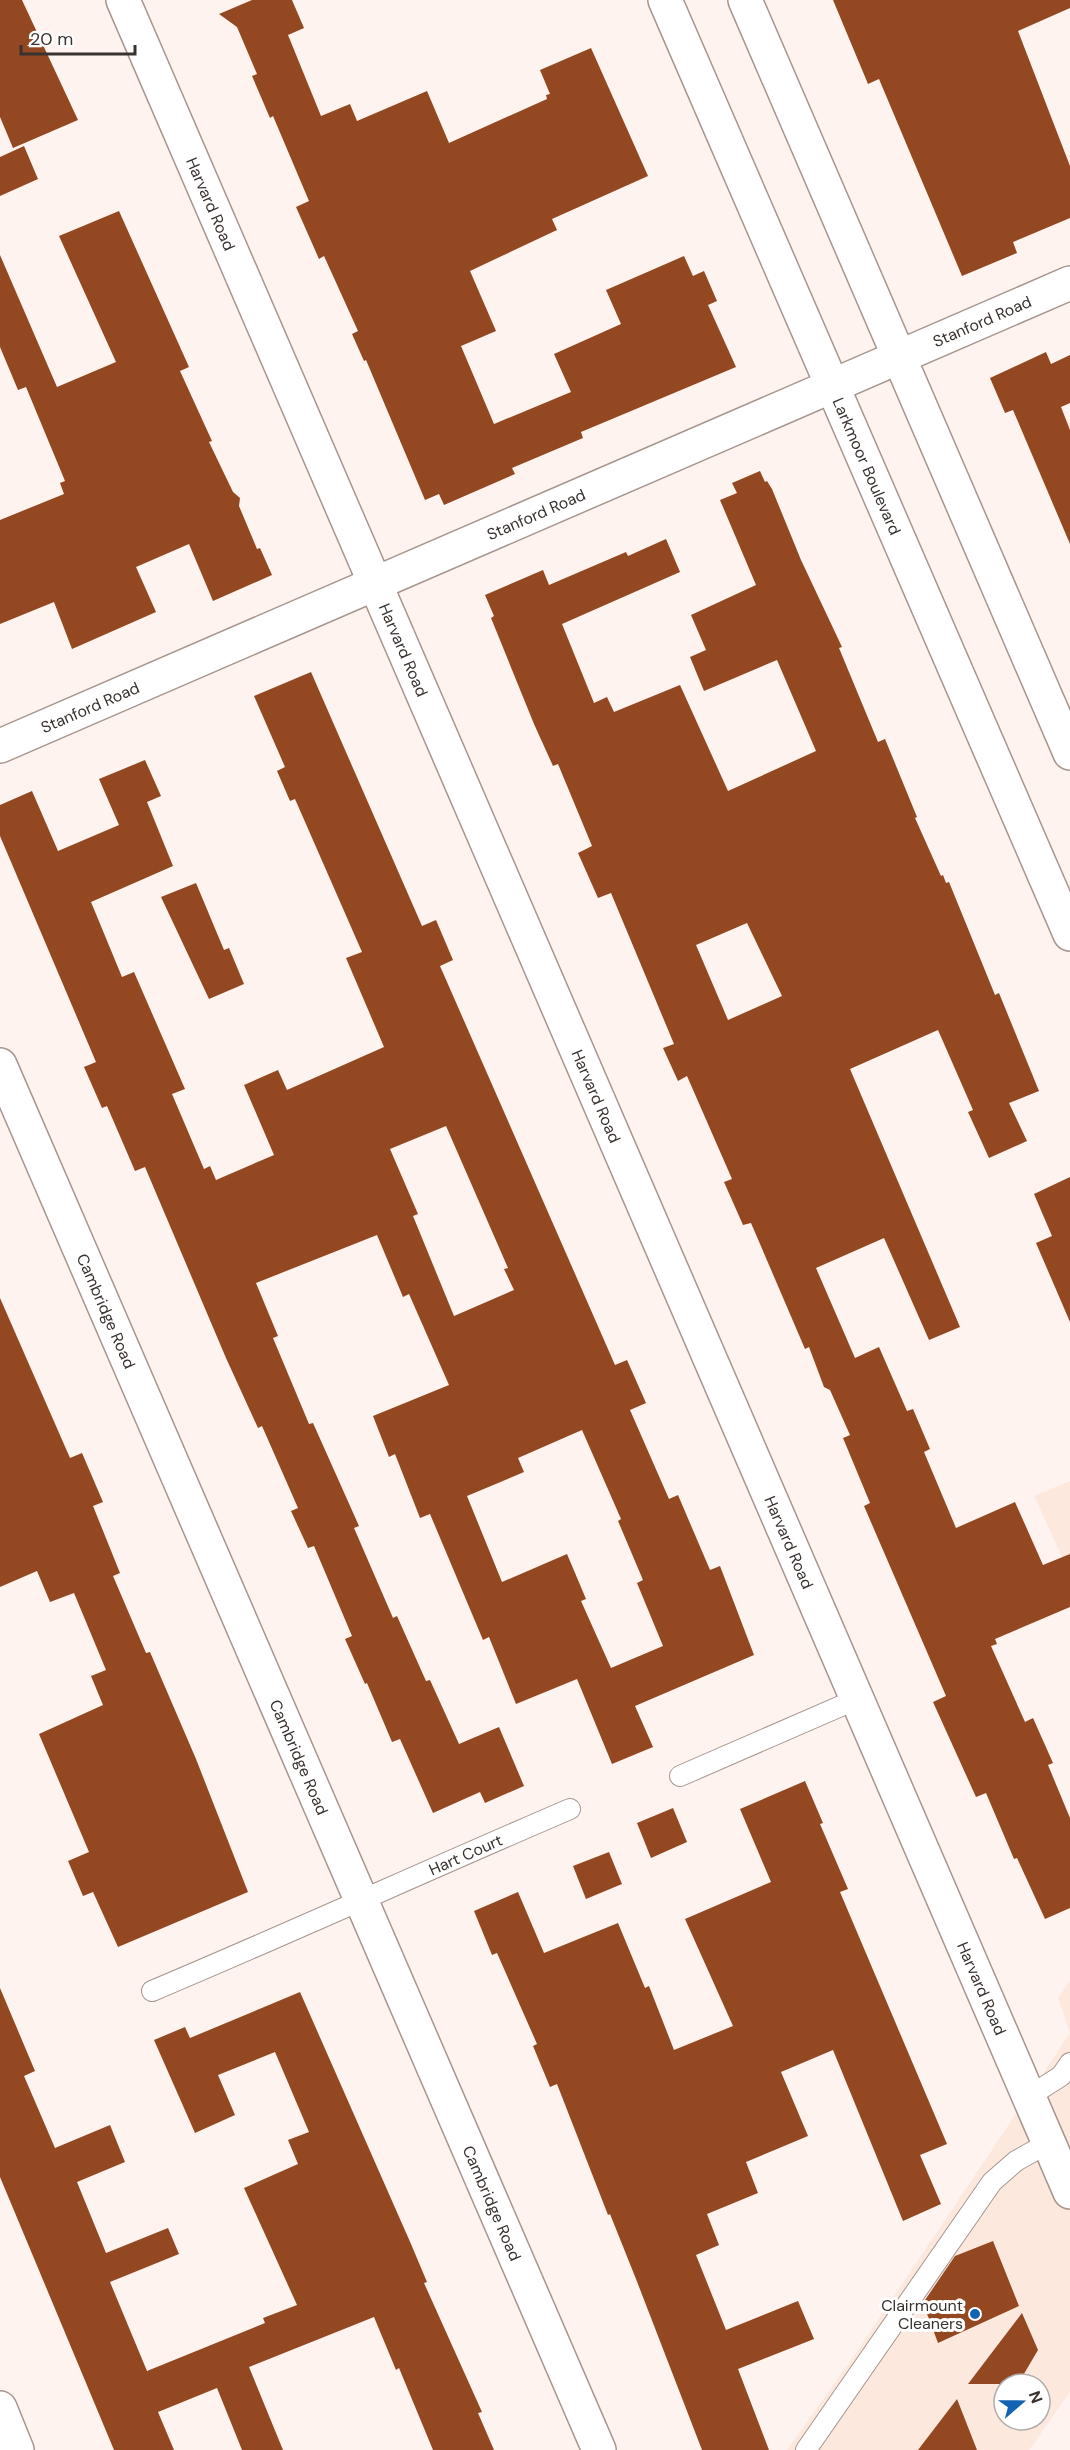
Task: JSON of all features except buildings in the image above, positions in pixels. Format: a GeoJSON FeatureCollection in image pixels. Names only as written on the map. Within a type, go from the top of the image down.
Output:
{"type":"FeatureCollection","features":[{"type":"Feature","properties":{"kind":"street","name":"Harvard Road"},"geometry":{"type":"LineString","coordinates":[[123,0],[1070,2192]]}},
{"type":"Feature","properties":{"kind":"street","name":"Larkmoor Boulevard"},"geometry":{"type":"LineString","coordinates":[[665,0],[1070,934]]}},
{"type":"Feature","properties":{"kind":"street"},"geometry":{"type":"LineString","coordinates":[[746,0],[1070,753]]}},
{"type":"Feature","properties":{"kind":"street","name":"Stanford Road"},"geometry":{"type":"LineString","coordinates":[[0,746],[1070,283]]}},
{"type":"Feature","properties":{"kind":"street","name":"Cambridge Road"},"geometry":{"type":"LineString","coordinates":[[0,1065],[599,2450]]}},
{"type":"Feature","properties":{"kind":"street"},"geometry":{"type":"LineString","coordinates":[[0,2408],[17,2450]]}},
{"type":"Feature","properties":{"kind":"lane"},"geometry":{"type":"LineString","coordinates":[[680,1776],[857,1699]]}},
{"type":"Feature","properties":{"kind":"lane","name":"Hart Court"},"geometry":{"type":"LineString","coordinates":[[152,1990],[327,1917],[570,1809]]}},
{"type":"Feature","properties":{"kind":"lane"},"geometry":{"type":"LineString","coordinates":[[1028,2097],[1061,2076],[1070,2063]]}},
{"type":"Feature","properties":{"kind":"lane"},"geometry":{"type":"LineString","coordinates":[[806,2450],[992,2182],[1016,2162],[1048,2143]]}},
{"type":"Feature","properties":{"kind":"shaded area"},"geometry":{"type":"Polygon","coordinates":[[[1070,1481],[1070,1574],[1034,1496],[1070,1481]]]}},
{"type":"Feature","properties":{"kind":"shaded area"},"geometry":{"type":"Polygon","coordinates":[[[1070,1981],[1070,2033],[1058,1998],[1070,1981]]]}},
{"type":"Feature","properties":{"kind":"shaded area"},"geometry":{"type":"Polygon","coordinates":[[[1070,2033],[1070,2392],[1052,2417],[1052,2372],[992,2372],[992,2432],[1042,2432],[1029,2450],[787,2450],[854,2356],[1070,2033]]]}},
{"type":"Feature","properties":{"kind":"place","name":"Clairmount Cleaners"},"geometry":{"type":"Point","coordinates":[975,2314]}}]}
